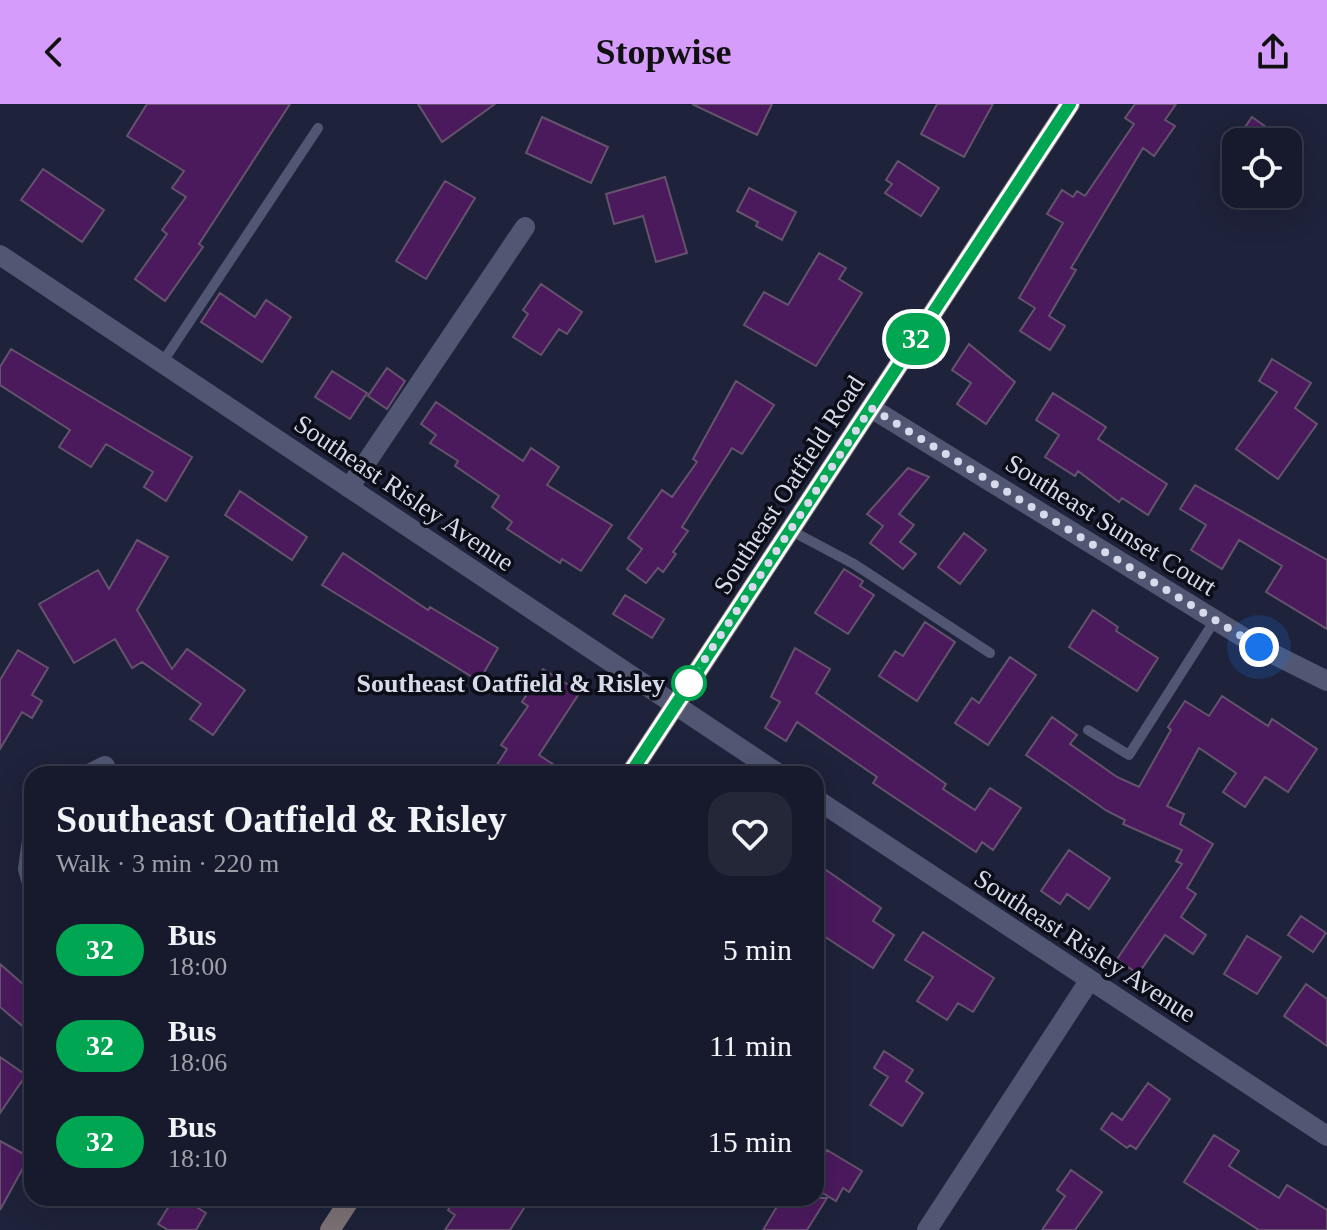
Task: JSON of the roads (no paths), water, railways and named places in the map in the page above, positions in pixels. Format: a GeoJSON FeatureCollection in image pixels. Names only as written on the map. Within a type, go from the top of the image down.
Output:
{"type":"FeatureCollection","features":[{"type":"Feature","properties":{"kind":"main road","name":"Southeast Oatfield Road"},"geometry":{"type":"LineString","coordinates":[[635,766],[1070,104]]}},
{"type":"Feature","properties":{"kind":"main road"},"geometry":{"type":"LineString","coordinates":[[330,1230],[346,1206]]}},
{"type":"Feature","properties":{"kind":"street"},"geometry":{"type":"LineString","coordinates":[[349,488],[525,227]]}},
{"type":"Feature","properties":{"kind":"street","name":"Southeast Risley Avenue"},"geometry":{"type":"LineString","coordinates":[[0,255],[767,766]]}},
{"type":"Feature","properties":{"kind":"street","name":"Southeast Sunset Court"},"geometry":{"type":"LineString","coordinates":[[871,408],[1259,647],[1327,681]]}},
{"type":"Feature","properties":{"kind":"street","name":"Southeast Risley Avenue"},"geometry":{"type":"LineString","coordinates":[[824,804],[1327,1136]]}},
{"type":"Feature","properties":{"kind":"street"},"geometry":{"type":"LineString","coordinates":[[927,1230],[1089,981]]}},
{"type":"Feature","properties":{"kind":"lane"},"geometry":{"type":"LineString","coordinates":[[162,363],[318,128]]}},
{"type":"Feature","properties":{"kind":"lane"},"geometry":{"type":"LineString","coordinates":[[790,530],[854,564],[990,653]]}},
{"type":"Feature","properties":{"kind":"lane"},"geometry":{"type":"LineString","coordinates":[[1088,730],[1129,755],[1215,620]]}},
{"type":"Feature","properties":{"kind":"place","name":"Southeast Oatfield & Risley"},"geometry":{"type":"Point","coordinates":[689,683]}}]}
